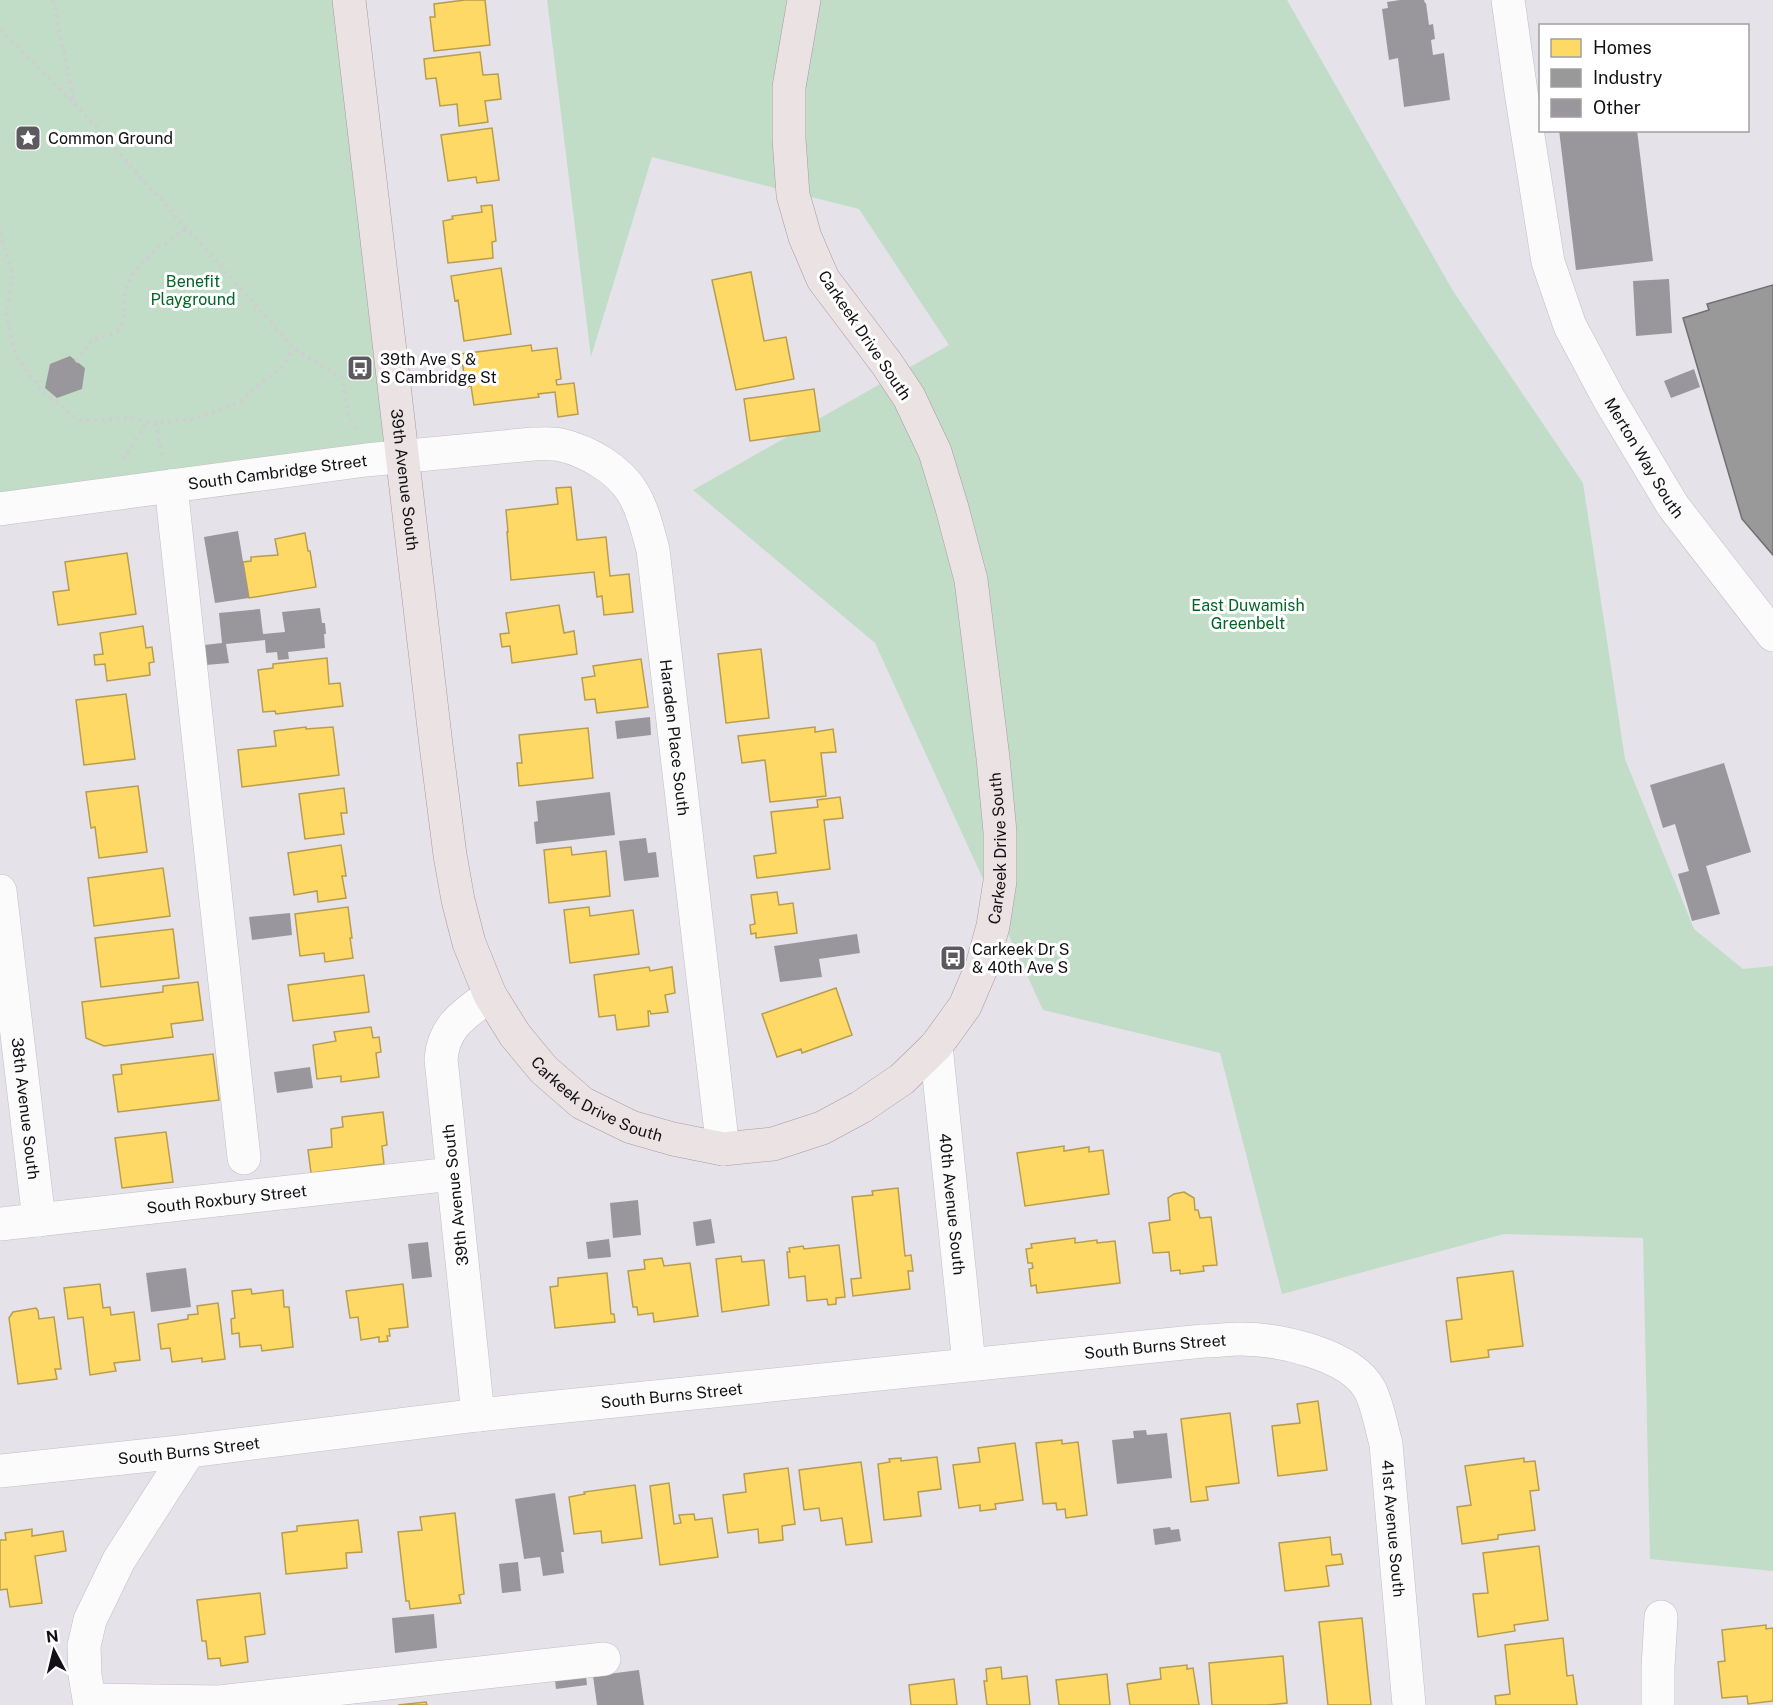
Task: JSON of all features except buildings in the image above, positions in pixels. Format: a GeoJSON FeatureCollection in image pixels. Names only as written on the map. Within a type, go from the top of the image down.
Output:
{"type":"FeatureCollection","features":[{"type":"Feature","properties":{"kind":"main road","name":"39th Avenue South"},"geometry":{"type":"LineString","coordinates":[[349,0],[436,745]]}},
{"type":"Feature","properties":{"kind":"main road","name":"Carkeek Drive South"},"geometry":{"type":"LineString","coordinates":[[436,745],[458,900],[469,943],[489,995],[515,1035],[544,1070],[582,1103],[631,1126],[672,1139],[723,1149],[773,1144],[822,1128],[861,1107],[902,1079],[936,1046],[965,1006],[982,966],[993,926],[1000,881],[1000,831],[993,758],[971,580],[935,452],[909,397],[823,279],[805,237],[793,195],[789,139],[789,87],[804,0]]}},
{"type":"Feature","properties":{"kind":"street","name":"Merton Way South"},"geometry":{"type":"LineString","coordinates":[[1508,0],[1548,262],[1570,326],[1609,399],[1673,507],[1773,635]]}},
{"type":"Feature","properties":{"kind":"street","name":"South Cambridge Street"},"geometry":{"type":"LineString","coordinates":[[0,509],[167,475],[366,460],[533,444],[560,445],[592,456]]}},
{"type":"Feature","properties":{"kind":"street","name":"Haraden Place South"},"geometry":{"type":"LineString","coordinates":[[592,456],[612,470],[632,492],[644,518],[653,550],[723,1149]]}},
{"type":"Feature","properties":{"kind":"street"},"geometry":{"type":"LineString","coordinates":[[167,475],[244,1158]]}},
{"type":"Feature","properties":{"kind":"street","name":"38th Avenue South"},"geometry":{"type":"LineString","coordinates":[[0,891],[39,1220]]}},
{"type":"Feature","properties":{"kind":"street","name":"39th Avenue South"},"geometry":{"type":"LineString","coordinates":[[478,1415],[441,1059],[442,1045],[455,1021],[489,995]]}},
{"type":"Feature","properties":{"kind":"street","name":"40th Avenue South"},"geometry":{"type":"LineString","coordinates":[[936,1046],[969,1364]]}},
{"type":"Feature","properties":{"kind":"street","name":"South Roxbury Street"},"geometry":{"type":"LineString","coordinates":[[0,1224],[452,1174]]}},
{"type":"Feature","properties":{"kind":"street","name":"South Burns Street"},"geometry":{"type":"LineString","coordinates":[[0,1472],[478,1415],[969,1364],[1242,1339],[1278,1343],[1311,1351],[1344,1364]]}},
{"type":"Feature","properties":{"kind":"street","name":"41st Avenue South"},"geometry":{"type":"LineString","coordinates":[[1344,1364],[1359,1376],[1370,1390],[1386,1444],[1409,1705]]}},
{"type":"Feature","properties":{"kind":"street"},"geometry":{"type":"LineString","coordinates":[[189,1451],[119,1560],[90,1620],[84,1646],[85,1675],[90,1703],[219,1702],[604,1659]]}},
{"type":"Feature","properties":{"kind":"street"},"geometry":{"type":"LineString","coordinates":[[1658,1705],[1661,1617]]}},
{"type":"Feature","properties":{"kind":"path"},"geometry":{"type":"LineString","coordinates":[[53,0],[74,103]]}},
{"type":"Feature","properties":{"kind":"path"},"geometry":{"type":"LineString","coordinates":[[0,30],[74,103],[295,349],[342,378],[349,418],[359,433],[366,460]]}},
{"type":"Feature","properties":{"kind":"path"},"geometry":{"type":"LineString","coordinates":[[76,362],[95,339],[117,332],[124,321],[124,298],[131,275],[149,254],[188,228]]}},
{"type":"Feature","properties":{"kind":"path"},"geometry":{"type":"LineString","coordinates":[[0,233],[13,275],[6,313],[16,356],[43,392],[81,421],[130,418],[156,423],[194,419],[238,402],[278,370],[295,349]]}},
{"type":"Feature","properties":{"kind":"path"},"geometry":{"type":"LineString","coordinates":[[122,460],[148,422]]}},
{"type":"Feature","properties":{"kind":"path"},"geometry":{"type":"LineString","coordinates":[[156,423],[167,475]]}},
{"type":"Feature","properties":{"kind":"green space","name":"Benefit Playground"},"geometry":{"type":"Polygon","coordinates":[[[0,0],[352,0],[409,457],[0,510],[0,0]]]}},
{"type":"Feature","properties":{"kind":"green space","name":"East Duwamish Greenbelt"},"geometry":{"type":"Polygon","coordinates":[[[547,0],[1287,0],[1453,291],[1583,483],[1625,759],[1694,929],[1743,969],[1773,966],[1773,1571],[1650,1559],[1643,1238],[1504,1234],[1282,1294],[1220,1053],[1043,1010],[875,643],[693,490],[949,345],[859,209],[652,157],[591,357],[547,0]]]}},
{"type":"Feature","properties":{"kind":"place","name":"Common Ground"},"geometry":{"type":"Point","coordinates":[28,138]}},
{"type":"Feature","properties":{"kind":"place","name":"39th Ave S & S Cambridge St"},"geometry":{"type":"Point","coordinates":[360,368]}},
{"type":"Feature","properties":{"kind":"place","name":"Carkeek Dr S & 40th Ave S"},"geometry":{"type":"Point","coordinates":[953,958]}}]}
